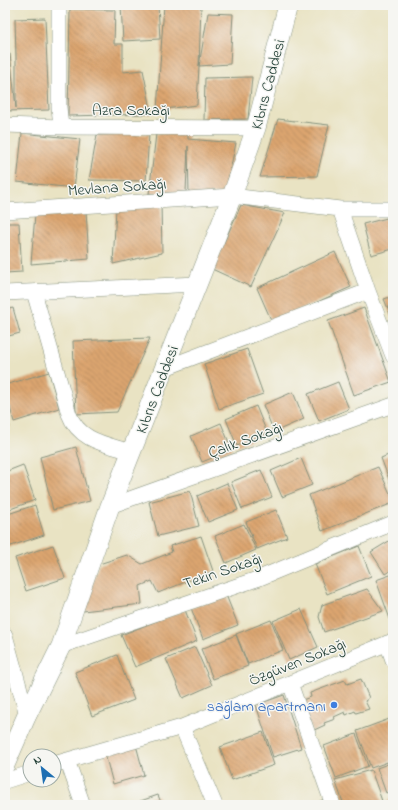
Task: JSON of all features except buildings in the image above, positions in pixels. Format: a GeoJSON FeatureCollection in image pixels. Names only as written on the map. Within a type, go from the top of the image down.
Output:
{"type":"FeatureCollection","features":[{"type":"Feature","properties":{"kind":"street"},"geometry":{"type":"LineString","coordinates":[[59,5],[59,107],[62,127]]}},
{"type":"Feature","properties":{"kind":"street","name":"Kıbrıs Caddesi"},"geometry":{"type":"LineString","coordinates":[[5,765],[27,715],[61,646],[110,506],[232,196],[256,128],[288,5]]}},
{"type":"Feature","properties":{"kind":"street","name":"Azra Sokağı"},"geometry":{"type":"LineString","coordinates":[[5,125],[62,127],[256,128]]}},
{"type":"Feature","properties":{"kind":"street","name":"Mevlana Sokağı"},"geometry":{"type":"LineString","coordinates":[[5,211],[232,196],[340,210],[393,209]]}},
{"type":"Feature","properties":{"kind":"street"},"geometry":{"type":"LineString","coordinates":[[340,210],[368,291],[393,356]]}},
{"type":"Feature","properties":{"kind":"street"},"geometry":{"type":"LineString","coordinates":[[5,293],[197,284]]}},
{"type":"Feature","properties":{"kind":"street"},"geometry":{"type":"LineString","coordinates":[[165,368],[368,291]]}},
{"type":"Feature","properties":{"kind":"street"},"geometry":{"type":"LineString","coordinates":[[34,292],[75,427],[86,437],[131,452]]}},
{"type":"Feature","properties":{"kind":"street","name":"Çalık Sokağı"},"geometry":{"type":"LineString","coordinates":[[110,506],[393,405]]}},
{"type":"Feature","properties":{"kind":"street","name":"Tekin Sokağı"},"geometry":{"type":"LineString","coordinates":[[61,646],[257,579],[393,523]]}},
{"type":"Feature","properties":{"kind":"street"},"geometry":{"type":"LineString","coordinates":[[5,635],[27,715]]}},
{"type":"Feature","properties":{"kind":"street"},"geometry":{"type":"LineString","coordinates":[[390,642],[393,660]]}},
{"type":"Feature","properties":{"kind":"street","name":"Özgüven Sokağı"},"geometry":{"type":"LineString","coordinates":[[62,761],[182,728],[390,642]]}},
{"type":"Feature","properties":{"kind":"street"},"geometry":{"type":"LineString","coordinates":[[290,683],[333,805]]}},
{"type":"Feature","properties":{"kind":"street"},"geometry":{"type":"LineString","coordinates":[[182,728],[215,805]]}},
{"type":"Feature","properties":{"kind":"street"},"geometry":{"type":"LineString","coordinates":[[62,766],[83,805]]}},
{"type":"Feature","properties":{"kind":"street"},"geometry":{"type":"LineString","coordinates":[[5,781],[22,776]]}},
{"type":"Feature","properties":{"kind":"place","name":"sağlam apartmanı"},"geometry":{"type":"Point","coordinates":[334,705]}}]}
